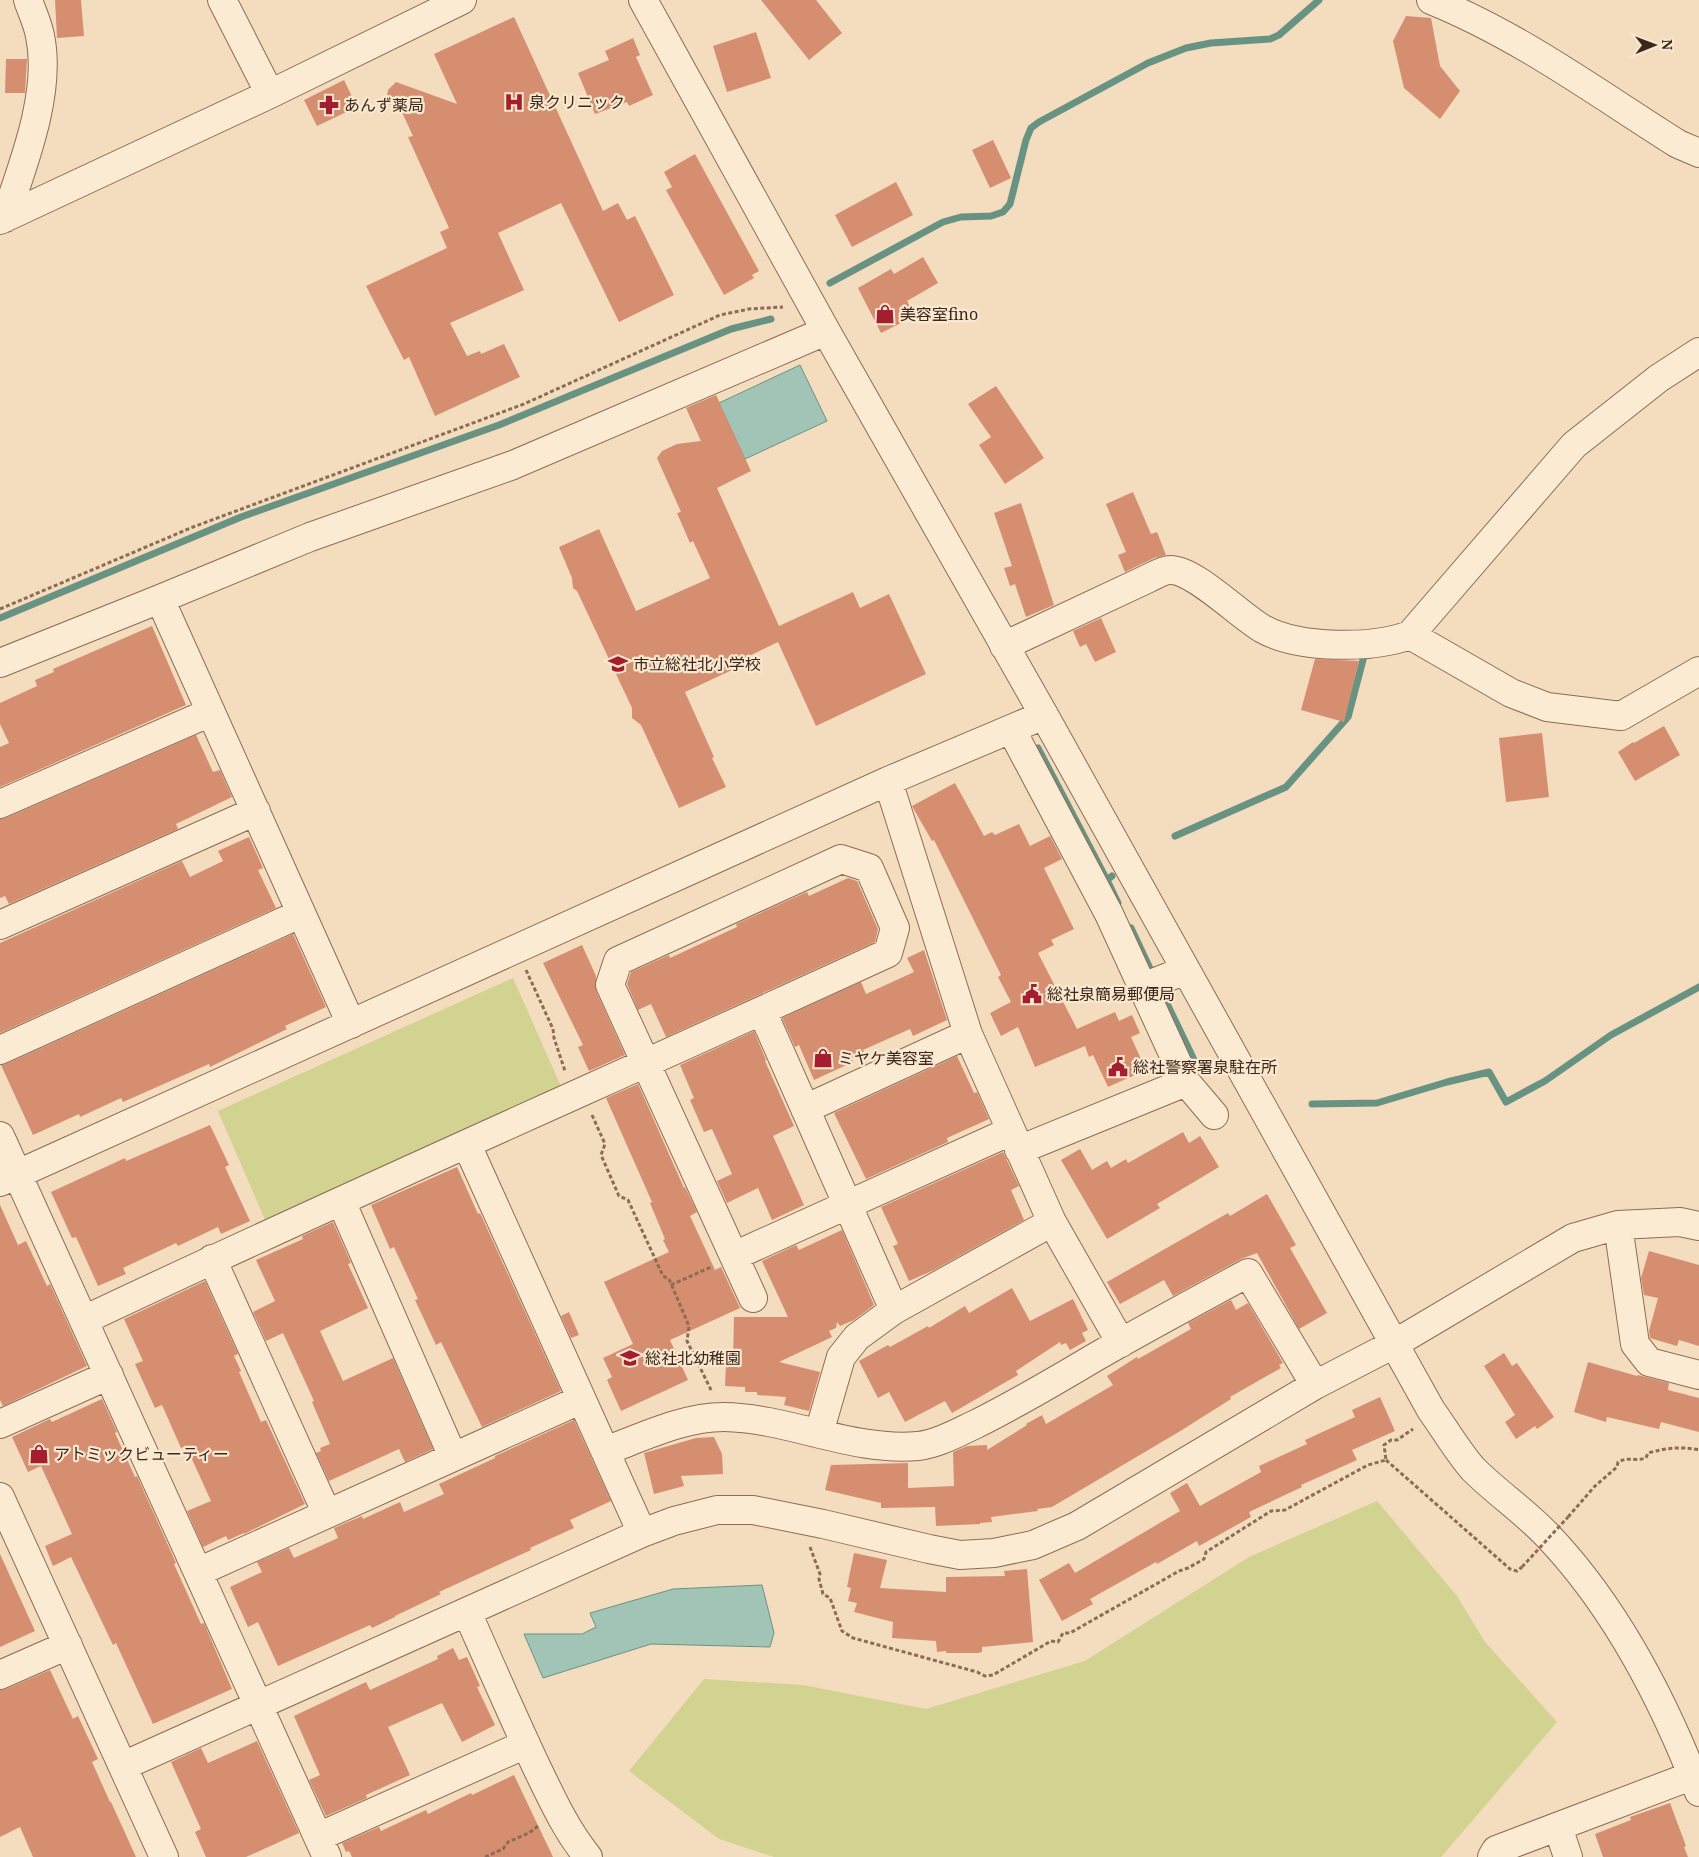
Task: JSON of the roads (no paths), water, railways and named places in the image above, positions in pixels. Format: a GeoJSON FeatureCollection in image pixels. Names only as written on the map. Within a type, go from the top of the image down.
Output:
{"type":"FeatureCollection","features":[{"type":"Feature","properties":{"kind":"street"},"geometry":{"type":"LineString","coordinates":[[2,219],[24,164],[43,76],[40,36],[28,0]]}},
{"type":"Feature","properties":{"kind":"street"},"geometry":{"type":"LineString","coordinates":[[222,0],[270,94]]}},
{"type":"Feature","properties":{"kind":"street"},"geometry":{"type":"LineString","coordinates":[[2,219],[270,94],[462,0]]}},
{"type":"Feature","properties":{"kind":"street"},"geometry":{"type":"LineString","coordinates":[[643,0],[826,331],[1044,715],[1161,980],[1186,1082],[1214,1116]]}},
{"type":"Feature","properties":{"kind":"street"},"geometry":{"type":"LineString","coordinates":[[1431,0],[1468,15],[1526,46],[1678,144],[1699,153]]}},
{"type":"Feature","properties":{"kind":"street"},"geometry":{"type":"LineString","coordinates":[[0,663],[310,537],[513,465],[826,331]]}},
{"type":"Feature","properties":{"kind":"street"},"geometry":{"type":"LineString","coordinates":[[1004,646],[1170,570],[1180,571],[1200,582],[1263,629],[1285,639],[1311,644],[1331,644],[1383,642],[1410,635],[1574,445],[1659,378],[1699,352]]}},
{"type":"Feature","properties":{"kind":"street"},"geometry":{"type":"LineString","coordinates":[[160,599],[351,1024]]}},
{"type":"Feature","properties":{"kind":"street"},"geometry":{"type":"LineString","coordinates":[[1410,635],[1511,693],[1547,707],[1621,716],[1699,671]]}},
{"type":"Feature","properties":{"kind":"street"},"geometry":{"type":"LineString","coordinates":[[0,804],[211,712]]}},
{"type":"Feature","properties":{"kind":"street"},"geometry":{"type":"LineString","coordinates":[[9,1178],[888,781],[1044,715]]}},
{"type":"Feature","properties":{"kind":"street"},"geometry":{"type":"LineString","coordinates":[[1011,729],[1109,914],[1161,980],[1394,1344],[1431,1410],[1472,1468],[1546,1534],[1577,1570],[1622,1633],[1674,1732],[1697,1781],[1558,1827],[1496,1850],[1492,1857]]}},
{"type":"Feature","properties":{"kind":"street"},"geometry":{"type":"LineString","coordinates":[[888,781],[968,1034],[1052,1222],[1121,1343]]}},
{"type":"Feature","properties":{"kind":"street"},"geometry":{"type":"LineString","coordinates":[[0,925],[256,811]]}},
{"type":"Feature","properties":{"kind":"street"},"geometry":{"type":"LineString","coordinates":[[84,1320],[212,1259],[341,1201],[580,1093],[647,1063],[762,1011],[888,953],[895,928],[868,868],[841,859],[618,961],[610,985],[647,1063],[753,1298]]}},
{"type":"Feature","properties":{"kind":"street"},"geometry":{"type":"LineString","coordinates":[[0,1050],[300,914]]}},
{"type":"Feature","properties":{"kind":"street"},"geometry":{"type":"LineString","coordinates":[[762,1011],[894,1310]]}},
{"type":"Feature","properties":{"kind":"street"},"geometry":{"type":"LineString","coordinates":[[805,1109],[968,1034]]}},
{"type":"Feature","properties":{"kind":"street"},"geometry":{"type":"LineString","coordinates":[[734,1256],[847,1205],[1015,1140],[1186,1082]]}},
{"type":"Feature","properties":{"kind":"street"},"geometry":{"type":"LineString","coordinates":[[0,1136],[9,1178],[84,1320],[323,1847],[526,1744]]}},
{"type":"Feature","properties":{"kind":"street"},"geometry":{"type":"LineString","coordinates":[[467,1144],[580,1400],[642,1532]]}},
{"type":"Feature","properties":{"kind":"street"},"geometry":{"type":"LineString","coordinates":[[341,1201],[454,1457]]}},
{"type":"Feature","properties":{"kind":"street"},"geometry":{"type":"LineString","coordinates":[[819,1433],[841,1357],[856,1337],[894,1310],[1052,1222]]}},
{"type":"Feature","properties":{"kind":"street"},"geometry":{"type":"LineString","coordinates":[[123,1766],[642,1532],[674,1521],[717,1510],[753,1510],[952,1553],[986,1554],[1033,1545],[1077,1526],[1315,1385],[1394,1344],[1572,1238],[1618,1225],[1680,1222],[1699,1226]]}},
{"type":"Feature","properties":{"kind":"street"},"geometry":{"type":"LineString","coordinates":[[1618,1225],[1635,1344],[1649,1362],[1699,1375]]}},
{"type":"Feature","properties":{"kind":"street"},"geometry":{"type":"LineString","coordinates":[[212,1259],[327,1514]]}},
{"type":"Feature","properties":{"kind":"street"},"geometry":{"type":"LineString","coordinates":[[605,1451],[692,1421],[720,1418],[764,1422],[884,1446],[919,1446],[951,1436],[1003,1411],[1248,1273],[1315,1385]]}},
{"type":"Feature","properties":{"kind":"street"},"geometry":{"type":"LineString","coordinates":[[0,1424],[109,1375]]}},
{"type":"Feature","properties":{"kind":"street"},"geometry":{"type":"LineString","coordinates":[[198,1572],[580,1400]]}},
{"type":"Feature","properties":{"kind":"street"},"geometry":{"type":"LineString","coordinates":[[0,1497],[164,1857]]}},
{"type":"Feature","properties":{"kind":"street"},"geometry":{"type":"LineString","coordinates":[[467,1612],[560,1815],[576,1842],[588,1857]]}},
{"type":"Feature","properties":{"kind":"street"},"geometry":{"type":"LineString","coordinates":[[0,1675],[68,1645]]}},
{"type":"Feature","properties":{"kind":"street"},"geometry":{"type":"LineString","coordinates":[[1558,1827],[1568,1857]]}},
{"type":"Feature","properties":{"kind":"waterway"},"geometry":{"type":"LineString","coordinates":[[830,283],[943,222],[961,217],[991,216],[1003,212],[1010,204],[1026,140],[1031,128],[1039,122],[1148,63],[1186,48],[1211,43],[1270,39],[1279,35],[1319,0]]}},
{"type":"Feature","properties":{"kind":"waterway"},"geometry":{"type":"LineString","coordinates":[[0,618],[241,517],[499,425],[731,329],[771,319]]}},
{"type":"Feature","properties":{"kind":"waterway"},"geometry":{"type":"LineString","coordinates":[[1175,836],[1286,787],[1348,717],[1364,656],[1371,655]]}},
{"type":"Feature","properties":{"kind":"waterway"},"geometry":{"type":"LineString","coordinates":[[1038,748],[1107,880],[1112,876]]}},
{"type":"Feature","properties":{"kind":"waterway"},"geometry":{"type":"LineString","coordinates":[[1107,880],[1118,903]]}},
{"type":"Feature","properties":{"kind":"waterway"},"geometry":{"type":"LineString","coordinates":[[1131,928],[1154,977]]}},
{"type":"Feature","properties":{"kind":"waterway"},"geometry":{"type":"LineString","coordinates":[[1159,987],[1197,1066],[1218,1072]]}},
{"type":"Feature","properties":{"kind":"waterway"},"geometry":{"type":"LineString","coordinates":[[1312,1104],[1377,1103],[1447,1082],[1489,1072],[1506,1102],[1545,1081],[1611,1035],[1699,987]]}},
{"type":"Feature","properties":{"kind":"place","name":"泉クリニック"},"geometry":{"type":"Point","coordinates":[514,102]}},
{"type":"Feature","properties":{"kind":"place","name":"あんず薬局"},"geometry":{"type":"Point","coordinates":[329,105]}},
{"type":"Feature","properties":{"kind":"place","name":"美容室fino"},"geometry":{"type":"Point","coordinates":[885,314]}},
{"type":"Feature","properties":{"kind":"place","name":"市立総社北小学校"},"geometry":{"type":"Point","coordinates":[618,664]}},
{"type":"Feature","properties":{"kind":"place","name":"総社泉簡易郵便局"},"geometry":{"type":"Point","coordinates":[1032,994]}},
{"type":"Feature","properties":{"kind":"place","name":"ミヤケ美容室"},"geometry":{"type":"Point","coordinates":[823,1058]}},
{"type":"Feature","properties":{"kind":"place","name":"総社警察署泉駐在所"},"geometry":{"type":"Point","coordinates":[1118,1067]}},
{"type":"Feature","properties":{"kind":"place","name":"総社北幼稚園"},"geometry":{"type":"Point","coordinates":[630,1358]}},
{"type":"Feature","properties":{"kind":"place","name":"アトミックビューティー"},"geometry":{"type":"Point","coordinates":[39,1454]}}]}
